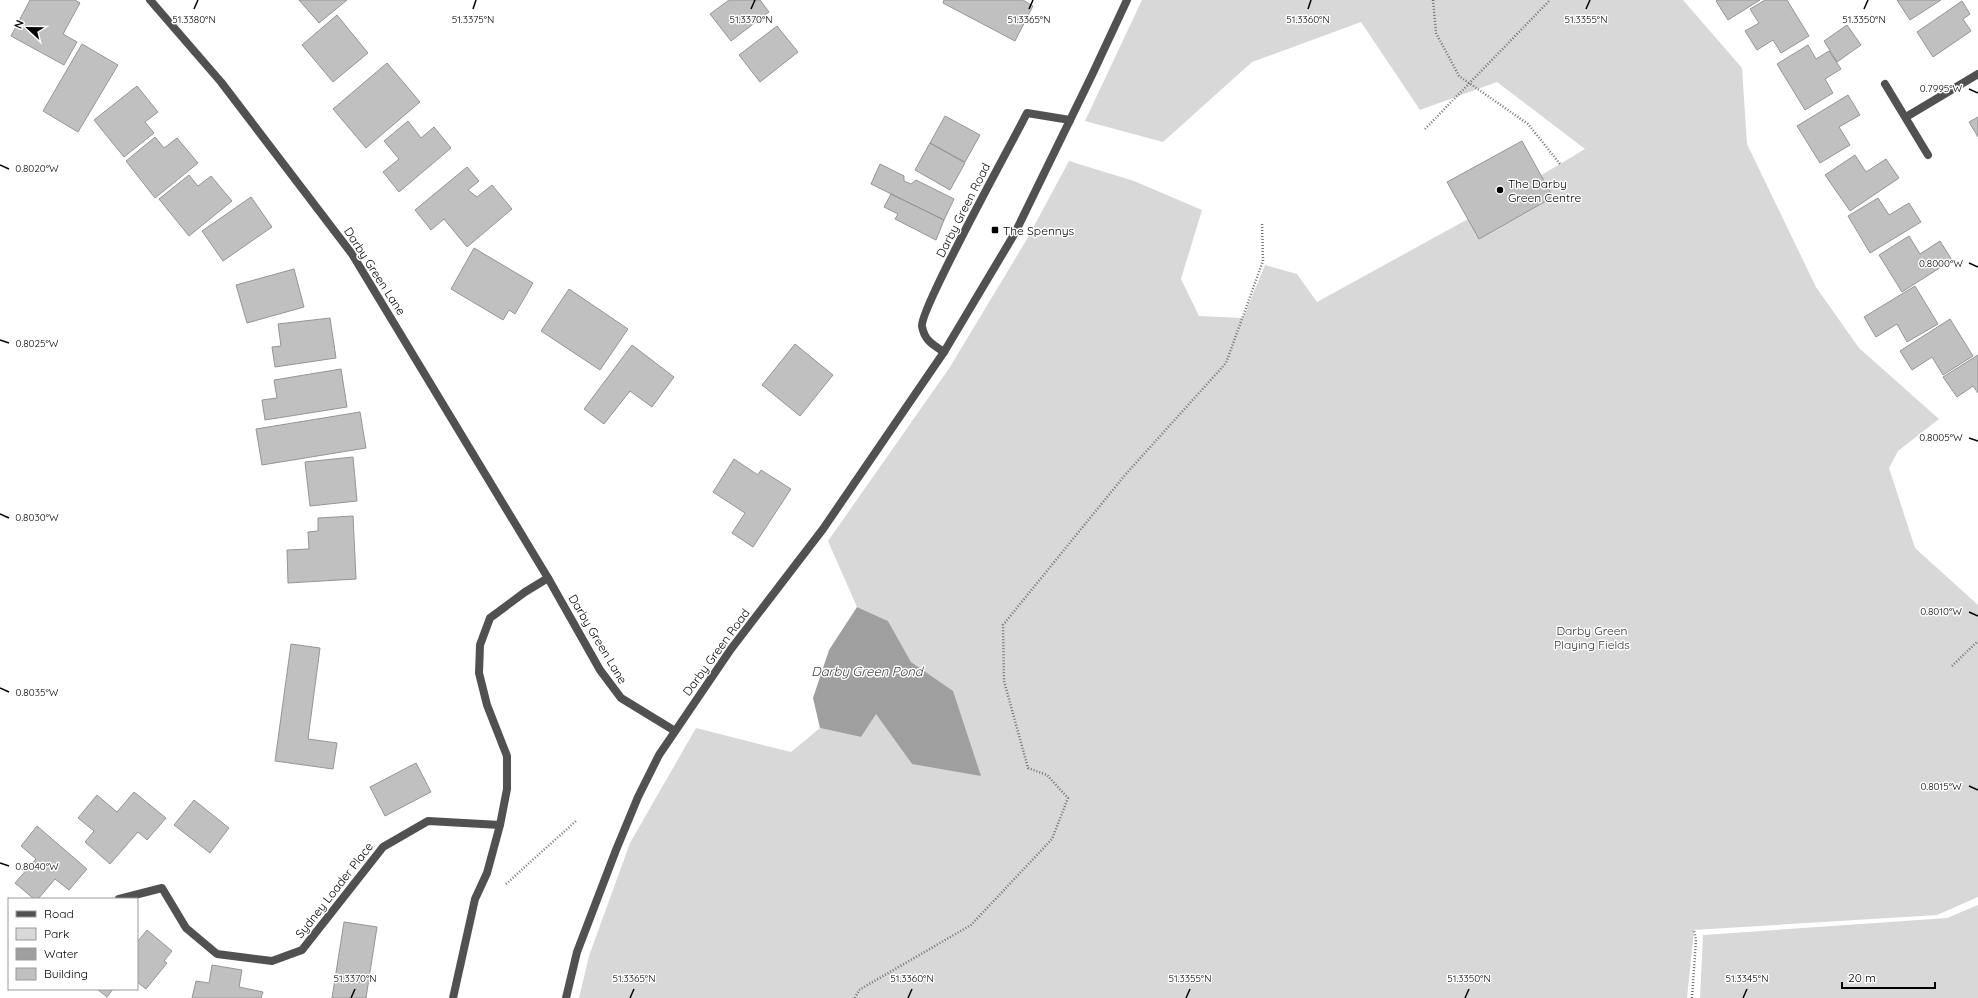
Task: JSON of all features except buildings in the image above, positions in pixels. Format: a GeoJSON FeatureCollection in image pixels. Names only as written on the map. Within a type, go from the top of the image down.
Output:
{"type":"FeatureCollection","features":[{"type":"Feature","properties":{"kind":"street","name":"Darby Green Lane"},"geometry":{"type":"LineString","coordinates":[[150,0],[221,82],[352,254],[548,578],[600,670],[621,698],[675,731]]}},
{"type":"Feature","properties":{"kind":"street","name":"Darby Green Road"},"geometry":{"type":"LineString","coordinates":[[566,998],[577,952],[616,850],[638,798],[660,755],[731,649],[823,529],[944,352],[1014,233],[1127,0]]}},
{"type":"Feature","properties":{"kind":"street"},"geometry":{"type":"LineString","coordinates":[[1906,117],[1978,74]]}},
{"type":"Feature","properties":{"kind":"street"},"geometry":{"type":"LineString","coordinates":[[1885,84],[1928,155]]}},
{"type":"Feature","properties":{"kind":"street","name":"Darby Green Road"},"geometry":{"type":"LineString","coordinates":[[944,352],[927,340],[922,324],[934,292],[1027,113],[1070,120]]}},
{"type":"Feature","properties":{"kind":"street"},"geometry":{"type":"LineString","coordinates":[[453,998],[475,899],[488,873],[500,825],[506,789],[507,756],[488,705],[480,673],[480,644],[490,618],[525,592],[548,578]]}},
{"type":"Feature","properties":{"kind":"street","name":"Sydney Loader Place"},"geometry":{"type":"LineString","coordinates":[[124,898],[162,888],[186,928],[217,954],[272,961],[302,950],[383,847],[428,821],[500,825]]}},
{"type":"Feature","properties":{"kind":"path"},"geometry":{"type":"LineString","coordinates":[[1433,0],[1436,33],[1459,76],[1528,124],[1560,164]]}},
{"type":"Feature","properties":{"kind":"path"},"geometry":{"type":"LineString","coordinates":[[1425,129],[1550,0]]}},
{"type":"Feature","properties":{"kind":"path"},"geometry":{"type":"LineString","coordinates":[[855,998],[860,990],[971,925],[1052,839],[1068,798],[1047,775],[1028,768],[1004,681],[1003,625],[1124,475],[1226,363],[1263,261],[1262,222]]}},
{"type":"Feature","properties":{"kind":"path"},"geometry":{"type":"LineString","coordinates":[[1952,666],[1978,641]]}},
{"type":"Feature","properties":{"kind":"path"},"geometry":{"type":"LineString","coordinates":[[475,899],[500,889],[577,820]]}},
{"type":"Feature","properties":{"kind":"path"},"geometry":{"type":"LineString","coordinates":[[1692,998],[1696,940],[1694,930]]}},
{"type":"Feature","properties":{"kind":"green space","name":"Darby Green Playing Fields"},"geometry":{"type":"Polygon","coordinates":[[[1142,0],[1683,0],[1742,68],[1747,144],[1816,287],[1859,348],[1939,419],[1898,451],[1889,468],[1915,548],[1978,605],[1978,897],[1937,915],[1694,930],[1687,998],[579,998],[589,956],[630,843],[696,728],[791,752],[820,728],[861,737],[876,713],[912,764],[953,692],[911,662],[888,621],[857,607],[828,541],[950,367],[1027,239],[1069,161],[1134,181],[1202,210],[1181,279],[1199,316],[1243,318],[1265,265],[1297,274],[1317,302],[1468,219],[1585,149],[1497,82],[1420,110],[1361,22],[1252,62],[1163,142],[1085,121],[1142,0]]]}},
{"type":"Feature","properties":{"kind":"green space"},"geometry":{"type":"Polygon","coordinates":[[[1978,905],[1978,998],[1700,998],[1703,935],[1947,918],[1978,905]]]}},
{"type":"Feature","properties":{"kind":"water","name":"Darby Green Pond"},"geometry":{"type":"Polygon","coordinates":[[[857,607],[888,621],[911,662],[953,691],[981,776],[912,764],[876,714],[861,737],[820,728],[813,698],[829,650],[857,607]]]}},
{"type":"Feature","properties":{"kind":"place","name":"The Darby Green Centre"},"geometry":{"type":"Point","coordinates":[1500,190]}},
{"type":"Feature","properties":{"kind":"place","name":"The Spennys"},"geometry":{"type":"Point","coordinates":[995,230]}}]}
